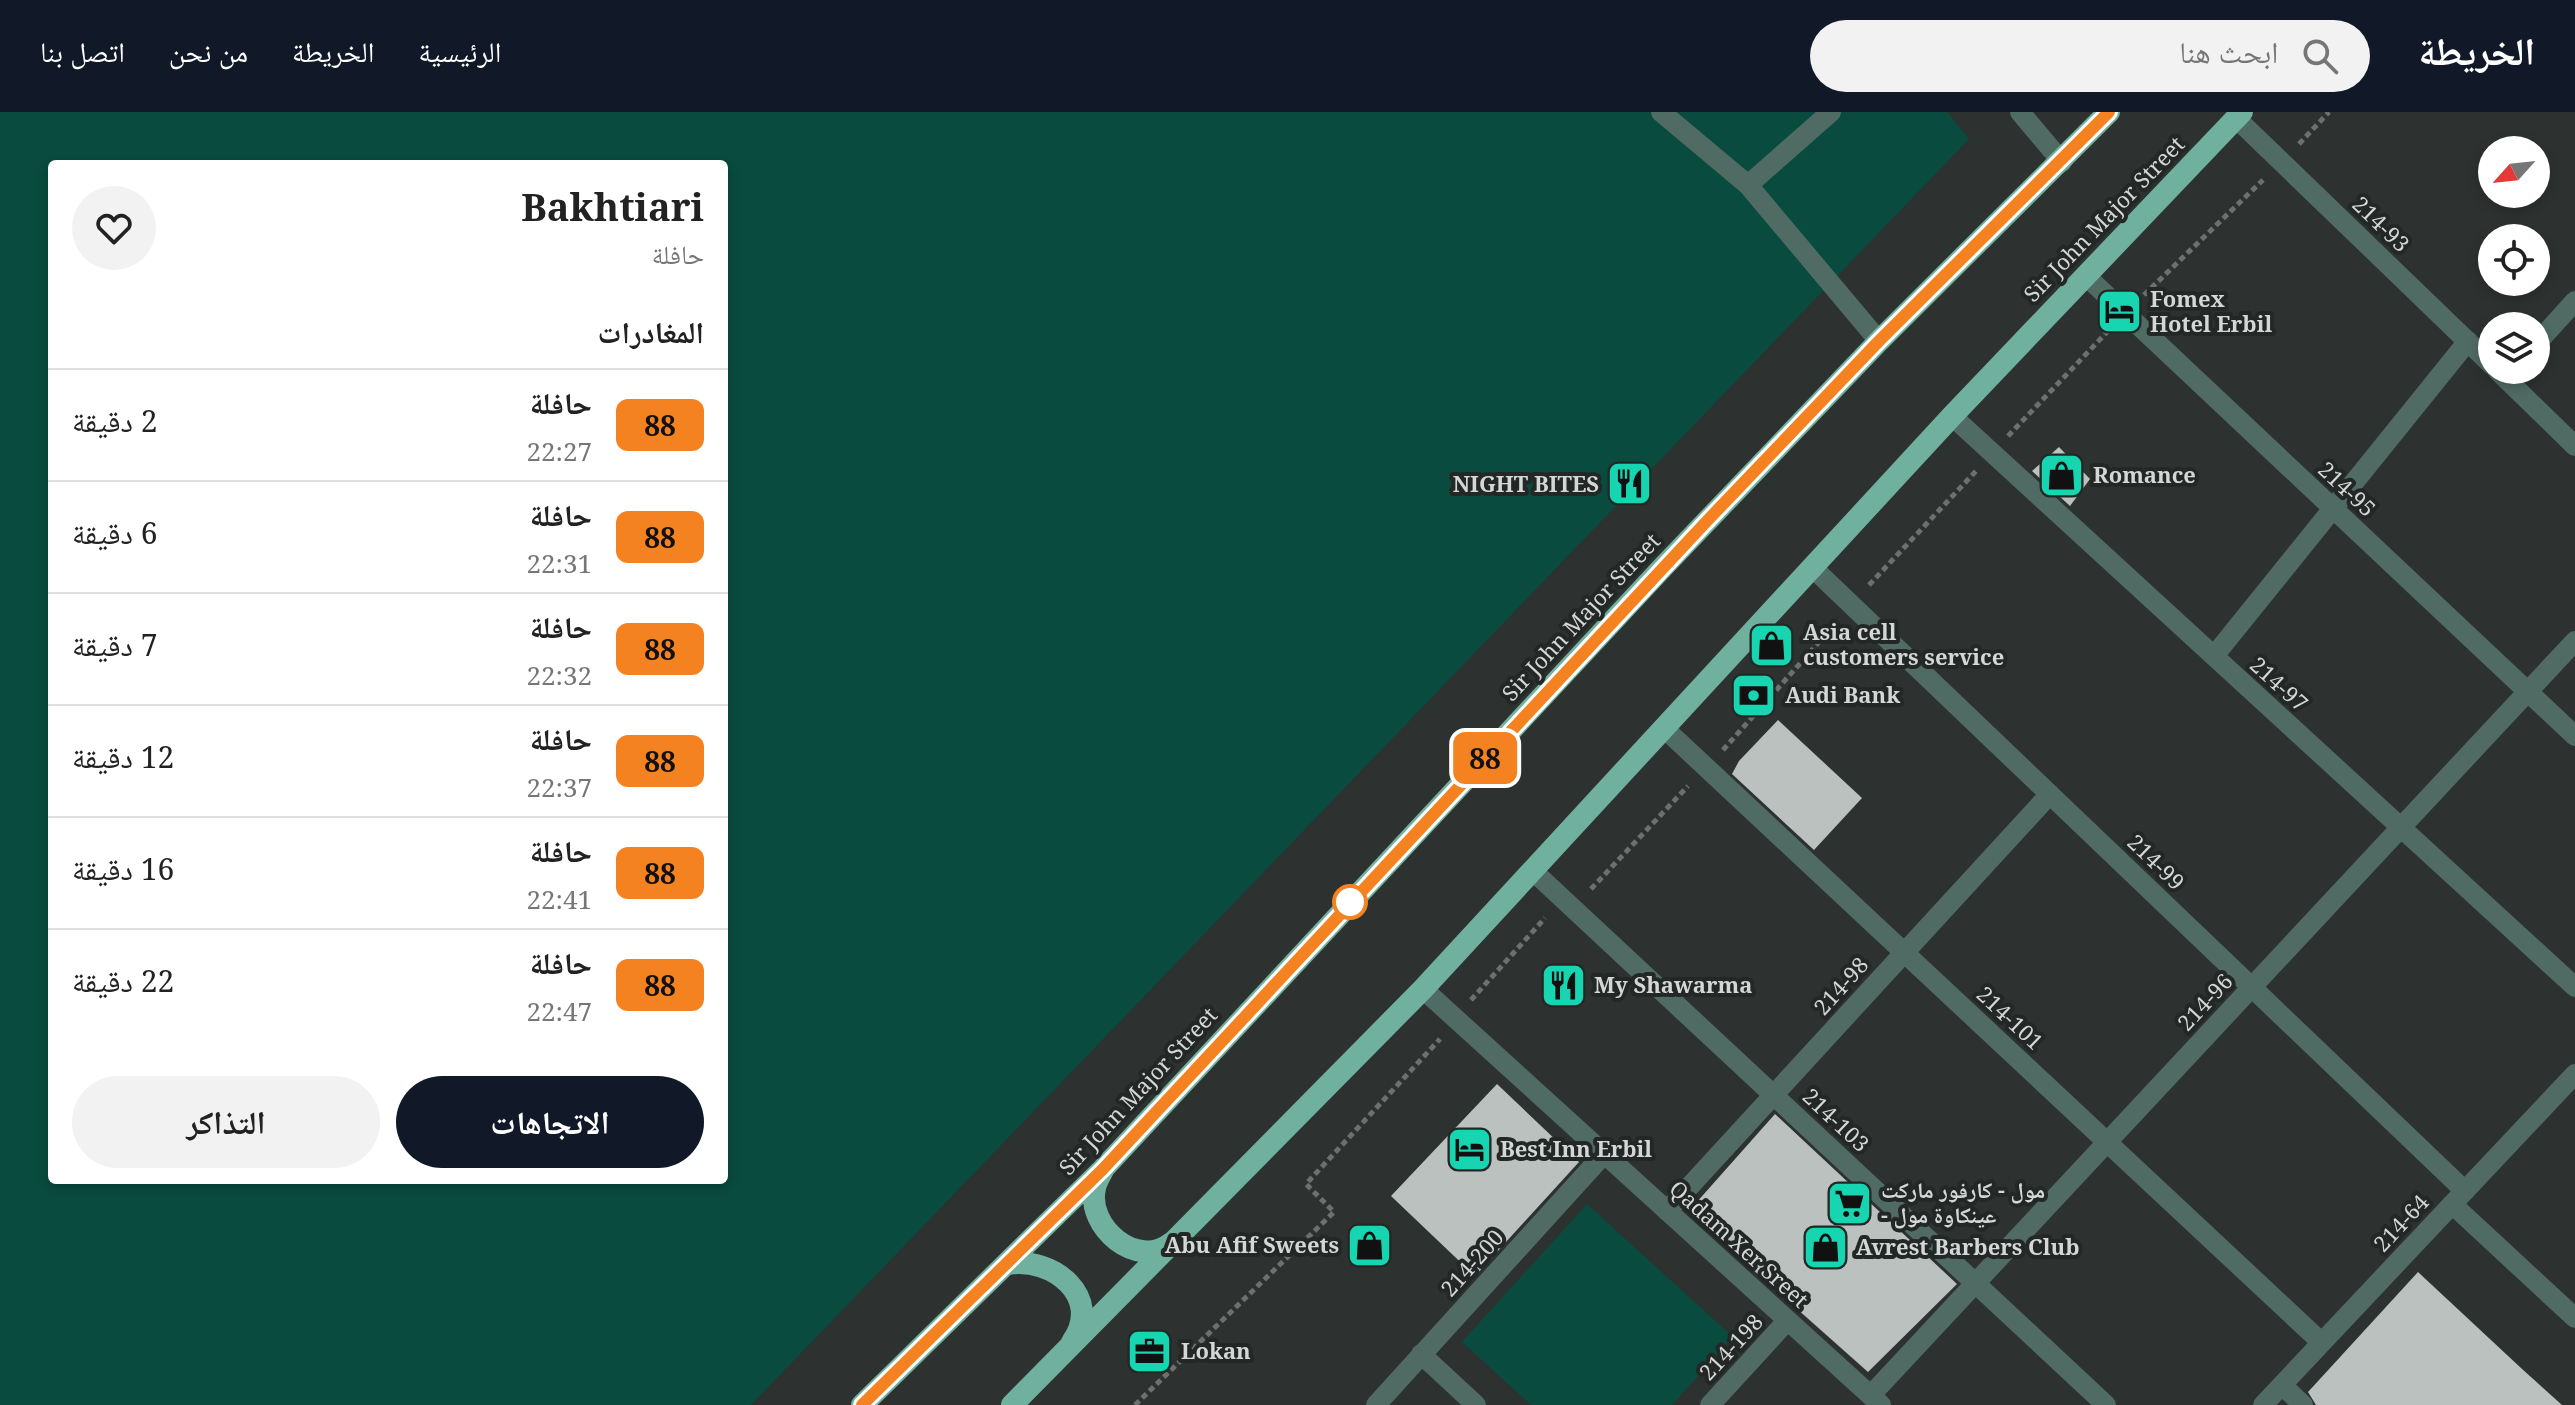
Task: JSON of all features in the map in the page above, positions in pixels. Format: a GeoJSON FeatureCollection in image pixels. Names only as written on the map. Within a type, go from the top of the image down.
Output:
{"type":"FeatureCollection","features":[{"type":"Feature","properties":{"kind":"highway","name":"Sir John Major Street"},"geometry":{"type":"LineString","coordinates":[[862,1405],[1103,1169],[1289,967],[1879,341],[2109,112]]}},
{"type":"Feature","properties":{"kind":"highway","name":"Sir John Major Street"},"geometry":{"type":"LineString","coordinates":[[1012,1405],[1423,989],[1952,416],[2239,115]]}},
{"type":"Feature","properties":{"kind":"highway"},"geometry":{"type":"LineString","coordinates":[[1103,1169],[1095,1188],[1095,1204],[1107,1233],[1135,1249],[1151,1250],[1166,1247],[1178,1237]]}},
{"type":"Feature","properties":{"kind":"highway"},"geometry":{"type":"LineString","coordinates":[[1008,1264],[1023,1261],[1053,1268],[1074,1291],[1080,1321],[1067,1349]]}},
{"type":"Feature","properties":{"kind":"street"},"geometry":{"type":"LineString","coordinates":[[1661,112],[1748,185],[1879,341]]}},
{"type":"Feature","properties":{"kind":"street"},"geometry":{"type":"LineString","coordinates":[[1748,185],[1831,112]]}},
{"type":"Feature","properties":{"kind":"street"},"geometry":{"type":"LineString","coordinates":[[2020,112],[2062,162]]}},
{"type":"Feature","properties":{"kind":"street","name":"214-93"},"geometry":{"type":"LineString","coordinates":[[2239,115],[2478,350]]}},
{"type":"Feature","properties":{"kind":"street","name":"214-95"},"geometry":{"type":"LineString","coordinates":[[2086,276],[2575,736]]}},
{"type":"Feature","properties":{"kind":"street"},"geometry":{"type":"LineString","coordinates":[[2550,329],[2575,301]]}},
{"type":"Feature","properties":{"kind":"street"},"geometry":{"type":"LineString","coordinates":[[2214,656],[2468,341]]}},
{"type":"Feature","properties":{"kind":"street","name":"214-93"},"geometry":{"type":"LineString","coordinates":[[2515,384],[2575,446]]}},
{"type":"Feature","properties":{"kind":"street","name":"214-97"},"geometry":{"type":"LineString","coordinates":[[1952,416],[2575,987]]}},
{"type":"Feature","properties":{"kind":"street","name":"214-99"},"geometry":{"type":"LineString","coordinates":[[1814,569],[2252,987],[2575,1318]]}},
{"type":"Feature","properties":{"kind":"street","name":"214-96"},"geometry":{"type":"LineString","coordinates":[[1876,1400],[1975,1283],[2575,641]]}},
{"type":"Feature","properties":{"kind":"street","name":"214-101"},"geometry":{"type":"LineString","coordinates":[[1665,729],[2321,1342]]}},
{"type":"Feature","properties":{"kind":"street","name":"214-98"},"geometry":{"type":"LineString","coordinates":[[1667,1211],[2050,794]]}},
{"type":"Feature","properties":{"kind":"street","name":"214-103"},"geometry":{"type":"LineString","coordinates":[[1533,871],[2106,1405]]}},
{"type":"Feature","properties":{"kind":"street","name":"Qadam Xer Sreet"},"geometry":{"type":"LineString","coordinates":[[1423,989],[1876,1400]]}},
{"type":"Feature","properties":{"kind":"street","name":"214-64"},"geometry":{"type":"LineString","coordinates":[[2263,1405],[2575,1074]]}},
{"type":"Feature","properties":{"kind":"street","name":"214-200"},"geometry":{"type":"LineString","coordinates":[[1376,1405],[1604,1154]]}},
{"type":"Feature","properties":{"kind":"street","name":"214-198"},"geometry":{"type":"LineString","coordinates":[[1710,1405],[1787,1321]]}},
{"type":"Feature","properties":{"kind":"street"},"geometry":{"type":"LineString","coordinates":[[1421,1354],[1476,1405]]}},
{"type":"Feature","properties":{"kind":"street"},"geometry":{"type":"LineString","coordinates":[[2282,1385],[2303,1405]]}},
{"type":"Feature","properties":{"kind":"green space"},"geometry":{"type":"Polygon","coordinates":[[[0,112],[1947,112],[1969,139],[751,1405],[0,1405],[0,112]]]}},
{"type":"Feature","properties":{"kind":"green space"},"geometry":{"type":"Polygon","coordinates":[[[1587,1204],[1733,1337],[1672,1405],[1531,1405],[1462,1342],[1587,1204]]]}},
{"type":"Feature","properties":{"kind":"building","name":"Romance"},"geometry":{"type":"Polygon","coordinates":[[[2059,447],[2090,479],[2070,506],[2032,471],[2059,447]]]}},
{"type":"Feature","properties":{"kind":"building"},"geometry":{"type":"Polygon","coordinates":[[[1778,720],[1862,798],[1814,850],[1732,774],[1739,761],[1778,720]]]}},
{"type":"Feature","properties":{"kind":"building"},"geometry":{"type":"Polygon","coordinates":[[[1497,1084],[1579,1162],[1475,1276],[1391,1196],[1497,1084]]]}},
{"type":"Feature","properties":{"kind":"building","name":"Avrest Barbers Club"},"geometry":{"type":"Polygon","coordinates":[[[1775,1114],[1957,1284],[1868,1372],[1688,1212],[1775,1114]]]}},
{"type":"Feature","properties":{"kind":"building"},"geometry":{"type":"Polygon","coordinates":[[[2418,1272],[2562,1405],[2316,1405],[2308,1392],[2418,1272]]]}},
{"type":"Feature","properties":{"kind":"bus line","name":"88"},"geometry":{"type":"LineString","coordinates":[[862,1405],[1103,1169],[1706,522],[1879,341],[2109,112]]}},
{"type":"Feature","properties":{"kind":"place","name":"Fomex Hotel Erbil"},"geometry":{"type":"Point","coordinates":[2119,312]}},
{"type":"Feature","properties":{"kind":"place","name":"Romance"},"geometry":{"type":"Point","coordinates":[2062,475]}},
{"type":"Feature","properties":{"kind":"place","name":"NIGHT BITES"},"geometry":{"type":"Point","coordinates":[1630,484]}},
{"type":"Feature","properties":{"kind":"place","name":"Asia cell customers service"},"geometry":{"type":"Point","coordinates":[1772,645]}},
{"type":"Feature","properties":{"kind":"place","name":"Audi Bank"},"geometry":{"type":"Point","coordinates":[1754,695]}},
{"type":"Feature","properties":{"kind":"place","name":"My Shawarma"},"geometry":{"type":"Point","coordinates":[1563,985]}},
{"type":"Feature","properties":{"kind":"place","name":"Best Inn Erbil"},"geometry":{"type":"Point","coordinates":[1469,1149]}},
{"type":"Feature","properties":{"kind":"place","name":"مول - كارفور ماركت - عينكاوة مول"},"geometry":{"type":"Point","coordinates":[1850,1203]}},
{"type":"Feature","properties":{"kind":"place","name":"Abu Afif Sweets"},"geometry":{"type":"Point","coordinates":[1370,1245]}},
{"type":"Feature","properties":{"kind":"place","name":"Avrest Barbers Club"},"geometry":{"type":"Point","coordinates":[1825,1247]}},
{"type":"Feature","properties":{"kind":"place","name":"Lokan"},"geometry":{"type":"Point","coordinates":[1150,1351]}}]}
